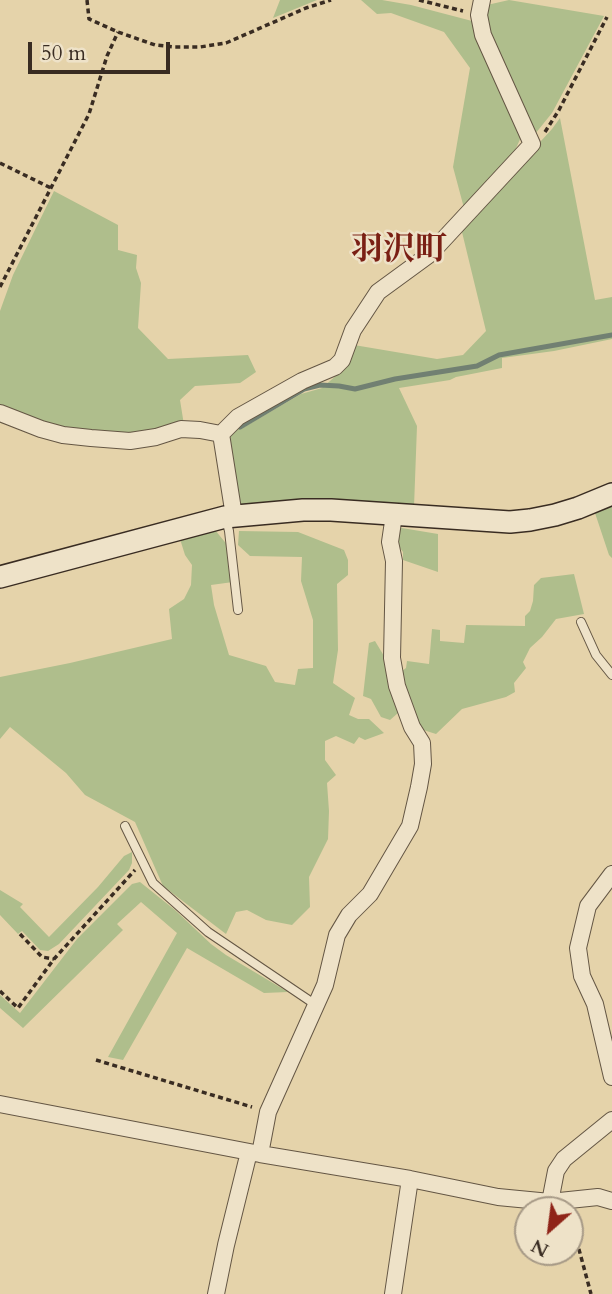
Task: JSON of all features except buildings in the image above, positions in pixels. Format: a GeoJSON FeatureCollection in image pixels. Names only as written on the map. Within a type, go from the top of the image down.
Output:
{"type":"FeatureCollection","features":[{"type":"Feature","properties":{"kind":"street"},"geometry":{"type":"LineString","coordinates":[[221,434],[238,417],[302,381],[335,367],[342,359],[353,330],[378,292],[430,254],[532,144],[483,35],[481,6]]}},
{"type":"Feature","properties":{"kind":"street"},"geometry":{"type":"LineString","coordinates":[[0,413],[41,429],[91,438],[130,441],[181,429],[221,434]]}},
{"type":"Feature","properties":{"kind":"street"},"geometry":{"type":"LineString","coordinates":[[221,434],[230,517]]}},
{"type":"Feature","properties":{"kind":"street"},"geometry":{"type":"LineString","coordinates":[[0,577],[230,517],[331,510],[486,521],[530,520],[578,508],[612,494]]}},
{"type":"Feature","properties":{"kind":"street"},"geometry":{"type":"LineString","coordinates":[[216,1294],[226,1245],[268,1112],[326,985],[337,935],[349,915],[370,894],[410,825],[423,764],[422,743],[412,727],[397,686],[392,658],[394,561],[390,542],[394,515]]}},
{"type":"Feature","properties":{"kind":"street"},"geometry":{"type":"LineString","coordinates":[[612,874],[588,906],[578,948],[582,976],[595,1004],[612,1077]]}},
{"type":"Feature","properties":{"kind":"street"},"geometry":{"type":"LineString","coordinates":[[0,1104],[514,1199]]}},
{"type":"Feature","properties":{"kind":"street"},"geometry":{"type":"LineString","coordinates":[[551,1196],[556,1171],[564,1159],[612,1119]]}},
{"type":"Feature","properties":{"kind":"street"},"geometry":{"type":"LineString","coordinates":[[393,1294],[410,1179]]}},
{"type":"Feature","properties":{"kind":"street"},"geometry":{"type":"LineString","coordinates":[[584,1198],[598,1197],[612,1201]]}},
{"type":"Feature","properties":{"kind":"lane"},"geometry":{"type":"LineString","coordinates":[[230,517],[229,531],[238,610]]}},
{"type":"Feature","properties":{"kind":"lane"},"geometry":{"type":"LineString","coordinates":[[581,621],[596,654],[612,675]]}},
{"type":"Feature","properties":{"kind":"lane"},"geometry":{"type":"LineString","coordinates":[[125,825],[153,883],[208,932],[316,1005]]}},
{"type":"Feature","properties":{"kind":"path"},"geometry":{"type":"LineString","coordinates":[[87,0],[89,19],[118,32],[155,44],[175,47],[226,43],[331,0]]}},
{"type":"Feature","properties":{"kind":"path"},"geometry":{"type":"LineString","coordinates":[[419,0],[481,6]]}},
{"type":"Feature","properties":{"kind":"path"},"geometry":{"type":"LineString","coordinates":[[532,144],[552,123],[607,17]]}},
{"type":"Feature","properties":{"kind":"path"},"geometry":{"type":"LineString","coordinates":[[0,287],[89,114],[107,56],[118,32]]}},
{"type":"Feature","properties":{"kind":"path"},"geometry":{"type":"LineString","coordinates":[[0,163],[51,188]]}},
{"type":"Feature","properties":{"kind":"path"},"geometry":{"type":"LineString","coordinates":[[0,991],[18,1008],[54,959],[143,861]]}},
{"type":"Feature","properties":{"kind":"path"},"geometry":{"type":"LineString","coordinates":[[20,934],[43,957],[54,959]]}},
{"type":"Feature","properties":{"kind":"path"},"geometry":{"type":"LineString","coordinates":[[96,1060],[268,1112]]}},
{"type":"Feature","properties":{"kind":"path"},"geometry":{"type":"LineString","coordinates":[[583,1266],[591,1294]]}},
{"type":"Feature","properties":{"kind":"green space"},"geometry":{"type":"Polygon","coordinates":[[[280,0],[317,0],[273,18],[280,0]]]}},
{"type":"Feature","properties":{"kind":"green space"},"geometry":{"type":"Polygon","coordinates":[[[361,0],[411,5],[472,21],[475,37],[521,137],[513,155],[464,208],[453,167],[470,68],[444,32],[391,13],[377,14],[361,0]]]}},
{"type":"Feature","properties":{"kind":"green space"},"geometry":{"type":"Polygon","coordinates":[[[509,0],[604,16],[552,113],[535,134],[487,29],[487,5],[509,0]]]}},
{"type":"Feature","properties":{"kind":"green space"},"geometry":{"type":"Polygon","coordinates":[[[560,118],[595,300],[612,297],[612,339],[502,358],[502,368],[399,388],[417,426],[414,507],[240,507],[226,434],[236,428],[241,429],[301,394],[322,388],[347,366],[354,345],[437,359],[463,355],[486,331],[461,228],[560,118]]]}},
{"type":"Feature","properties":{"kind":"green space"},"geometry":{"type":"Polygon","coordinates":[[[54,191],[118,225],[118,250],[137,255],[136,268],[141,283],[138,328],[168,359],[248,355],[256,372],[240,383],[195,386],[180,400],[184,425],[157,435],[65,431],[0,423],[0,311],[13,275],[54,191]]]}},
{"type":"Feature","properties":{"kind":"green space"},"geometry":{"type":"Polygon","coordinates":[[[612,503],[612,558],[594,510],[612,503]]]}},
{"type":"Feature","properties":{"kind":"green space"},"geometry":{"type":"Polygon","coordinates":[[[396,527],[438,534],[438,572],[403,560],[403,552],[392,538],[396,527]]]}},
{"type":"Feature","properties":{"kind":"green space"},"geometry":{"type":"Polygon","coordinates":[[[215,530],[229,547],[233,582],[211,585],[229,655],[266,666],[275,682],[295,685],[298,669],[313,668],[313,620],[301,581],[302,557],[250,556],[238,545],[239,531],[298,532],[344,550],[348,560],[348,575],[337,584],[338,650],[333,683],[355,698],[349,715],[358,719],[369,719],[384,733],[365,740],[359,737],[354,744],[336,736],[325,741],[325,760],[336,775],[327,783],[328,839],[309,877],[310,907],[292,925],[266,920],[247,910],[236,912],[226,934],[163,886],[135,822],[85,795],[66,773],[10,727],[0,739],[0,677],[172,639],[169,609],[184,599],[191,585],[192,565],[185,555],[180,539],[215,530]]]}},
{"type":"Feature","properties":{"kind":"green space"},"geometry":{"type":"Polygon","coordinates":[[[574,574],[584,614],[556,619],[530,648],[523,662],[526,668],[514,683],[515,692],[462,709],[436,734],[417,728],[411,712],[398,713],[390,720],[381,717],[371,699],[363,696],[369,643],[375,641],[387,661],[402,671],[406,668],[407,661],[429,664],[432,629],[440,630],[440,641],[464,643],[466,625],[525,626],[525,616],[533,601],[534,585],[541,578],[574,574]]]}},
{"type":"Feature","properties":{"kind":"green space"},"geometry":{"type":"Polygon","coordinates":[[[132,852],[129,870],[59,944],[48,951],[40,950],[22,931],[18,934],[0,915],[0,890],[23,904],[20,907],[49,937],[124,856],[132,852]]]}},
{"type":"Feature","properties":{"kind":"green space"},"geometry":{"type":"Polygon","coordinates":[[[140,882],[211,944],[288,992],[264,993],[187,948],[123,1060],[108,1057],[177,933],[141,902],[117,924],[123,930],[23,1028],[0,1008],[0,995],[20,1013],[77,939],[132,884],[140,882]]]}},
{"type":"Feature","properties":{"kind":"waterway"},"geometry":{"type":"LineString","coordinates":[[240,427],[304,389],[320,385],[355,389],[395,379],[477,366],[499,355],[612,335]]}},
{"type":"Feature","properties":{"kind":"district","name":"羽沢町"},"geometry":{"type":"Point","coordinates":[399,252]}}]}
